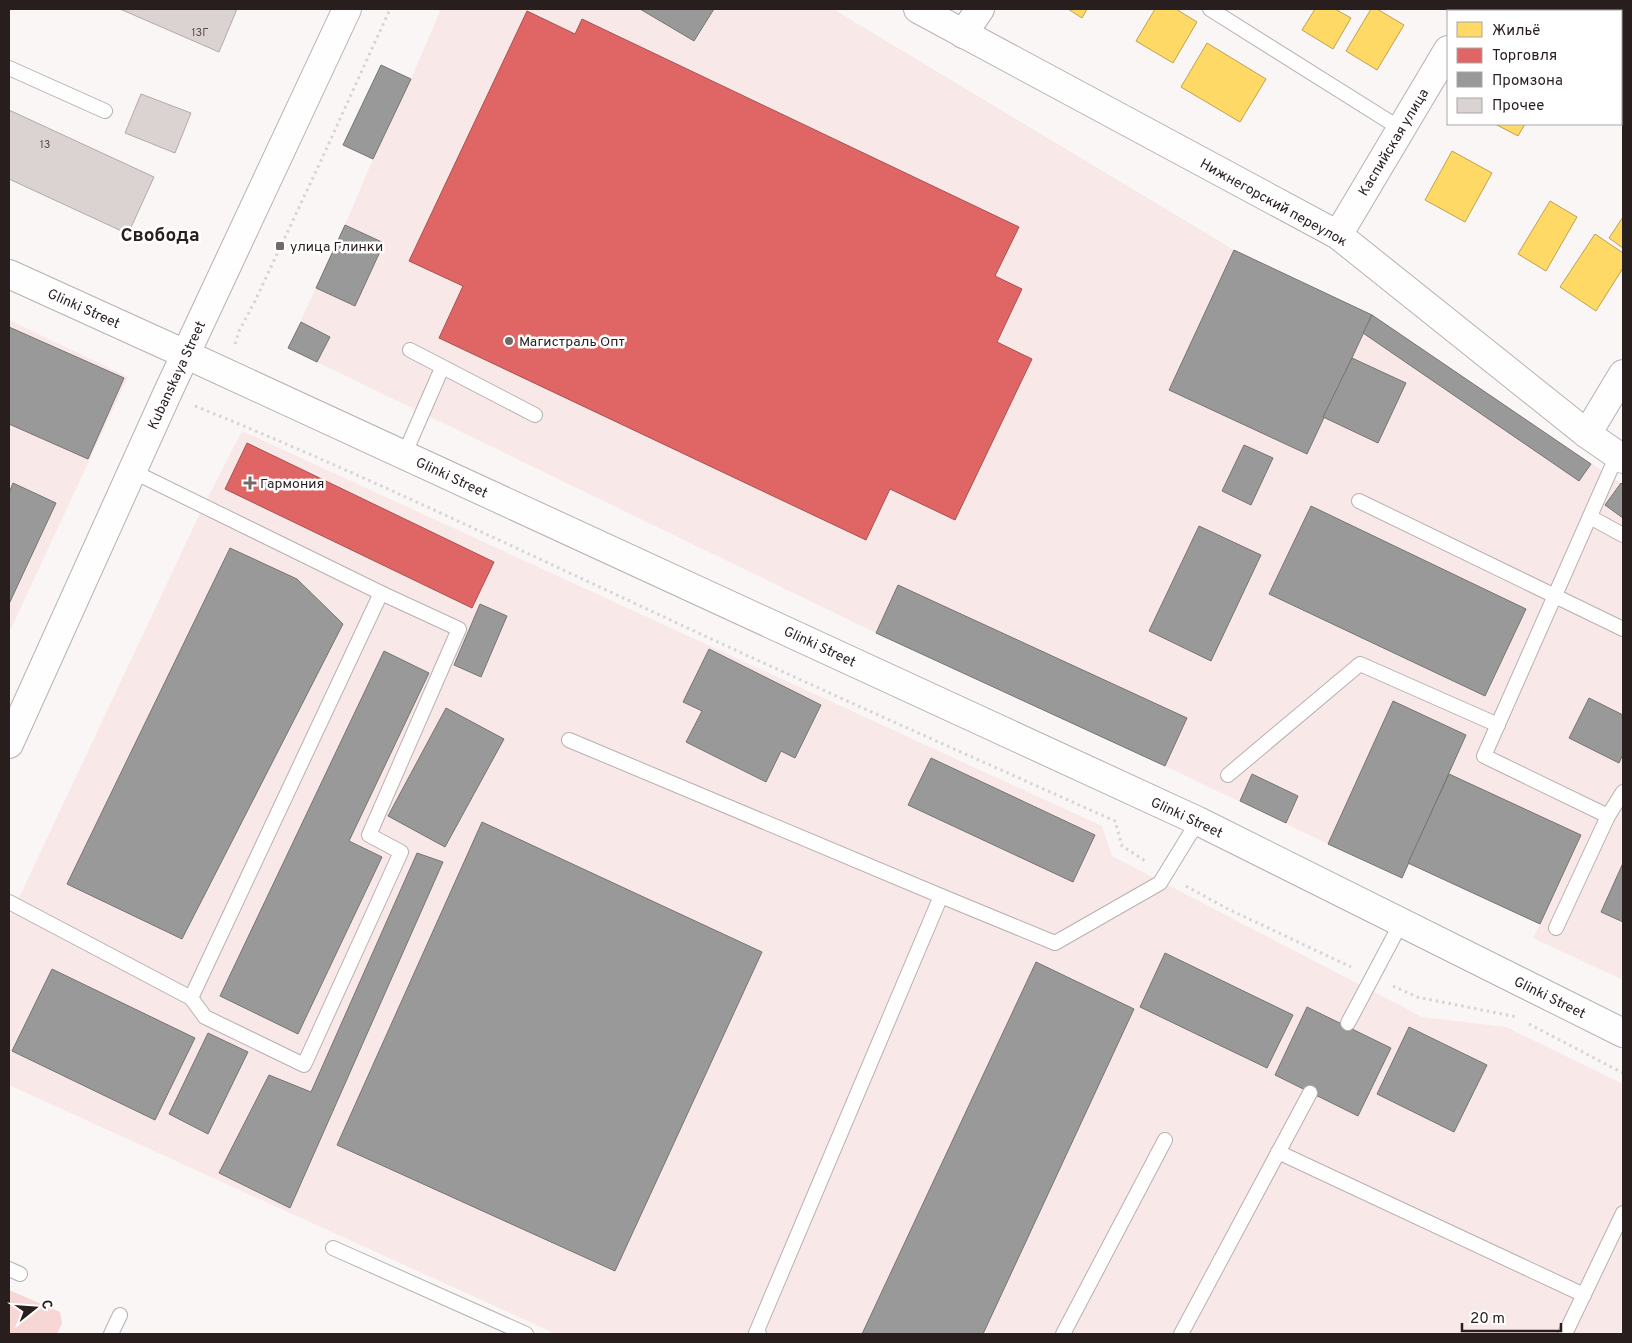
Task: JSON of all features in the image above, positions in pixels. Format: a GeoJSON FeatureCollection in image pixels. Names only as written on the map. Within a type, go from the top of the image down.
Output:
{"type":"FeatureCollection","features":[{"type":"Feature","properties":{"kind":"main road","name":"Kubanskaya Street"},"geometry":{"type":"LineString","coordinates":[[9,744],[132,471],[347,9]]}},
{"type":"Feature","properties":{"kind":"main road","name":"Нижнегорский переулок"},"geometry":{"type":"LineString","coordinates":[[918,9],[1338,235],[1587,434],[1620,457]]}},
{"type":"Feature","properties":{"kind":"main road"},"geometry":{"type":"LineString","coordinates":[[962,34],[980,9]]}},
{"type":"Feature","properties":{"kind":"main road","name":"Каспийская улица"},"geometry":{"type":"LineString","coordinates":[[1338,235],[1447,52]]}},
{"type":"Feature","properties":{"kind":"main road","name":"Glinki Street"},"geometry":{"type":"LineString","coordinates":[[9,274],[1198,821],[1623,1033]]}},
{"type":"Feature","properties":{"kind":"main road"},"geometry":{"type":"LineString","coordinates":[[1587,434],[1623,374]]}},
{"type":"Feature","properties":{"kind":"lane"},"geometry":{"type":"LineString","coordinates":[[1210,9],[1401,128]]}},
{"type":"Feature","properties":{"kind":"lane"},"geometry":{"type":"LineString","coordinates":[[9,68],[105,111]]}},
{"type":"Feature","properties":{"kind":"lane"},"geometry":{"type":"LineString","coordinates":[[410,350],[535,415]]}},
{"type":"Feature","properties":{"kind":"lane"},"geometry":{"type":"LineString","coordinates":[[404,455],[442,368]]}},
{"type":"Feature","properties":{"kind":"lane"},"geometry":{"type":"LineString","coordinates":[[1608,816],[1484,756],[1590,517],[1620,457]]}},
{"type":"Feature","properties":{"kind":"lane"},"geometry":{"type":"LineString","coordinates":[[9,902],[191,998],[205,1017],[304,1065],[401,852],[369,834],[459,629],[132,471]]}},
{"type":"Feature","properties":{"kind":"lane"},"geometry":{"type":"LineString","coordinates":[[1359,501],[1623,629]]}},
{"type":"Feature","properties":{"kind":"lane"},"geometry":{"type":"LineString","coordinates":[[1590,517],[1623,535]]}},
{"type":"Feature","properties":{"kind":"lane"},"geometry":{"type":"LineString","coordinates":[[191,998],[381,592]]}},
{"type":"Feature","properties":{"kind":"lane"},"geometry":{"type":"LineString","coordinates":[[1228,775],[1360,664],[1498,725]]}},
{"type":"Feature","properties":{"kind":"lane"},"geometry":{"type":"LineString","coordinates":[[570,740],[1055,943],[1160,883],[1198,821]]}},
{"type":"Feature","properties":{"kind":"lane"},"geometry":{"type":"LineString","coordinates":[[1556,928],[1608,816],[1623,792]]}},
{"type":"Feature","properties":{"kind":"lane"},"geometry":{"type":"LineString","coordinates":[[757,1334],[941,896]]}},
{"type":"Feature","properties":{"kind":"lane"},"geometry":{"type":"LineString","coordinates":[[1348,1023],[1401,923]]}},
{"type":"Feature","properties":{"kind":"lane"},"geometry":{"type":"LineString","coordinates":[[1181,1334],[1310,1093]]}},
{"type":"Feature","properties":{"kind":"lane"},"geometry":{"type":"LineString","coordinates":[[1063,1334],[1164,1140]]}},
{"type":"Feature","properties":{"kind":"lane"},"geometry":{"type":"LineString","coordinates":[[1278,1152],[1584,1295]]}},
{"type":"Feature","properties":{"kind":"lane"},"geometry":{"type":"LineString","coordinates":[[1565,1334],[1623,1213]]}},
{"type":"Feature","properties":{"kind":"lane"},"geometry":{"type":"LineString","coordinates":[[333,1248],[526,1334]]}},
{"type":"Feature","properties":{"kind":"lane"},"geometry":{"type":"LineString","coordinates":[[111,1334],[120,1316]]}},
{"type":"Feature","properties":{"kind":"path"},"geometry":{"type":"LineString","coordinates":[[238,331],[255,301],[390,9]]}},
{"type":"Feature","properties":{"kind":"path"},"geometry":{"type":"LineString","coordinates":[[192,405],[231,420],[411,500],[666,618],[1115,821],[1122,846],[1166,874],[1226,908],[1356,969]]}},
{"type":"Feature","properties":{"kind":"path"},"geometry":{"type":"LineString","coordinates":[[1390,985],[1416,998],[1515,1016],[1623,1073]]}},
{"type":"Feature","properties":{"kind":"shaded area"},"geometry":{"type":"Polygon","coordinates":[[[441,9],[833,9],[1234,250],[1372,315],[1623,485],[1623,980],[1533,938],[1540,924],[1408,864],[1328,844],[1165,766],[876,633],[288,348],[441,9]]]}},
{"type":"Feature","properties":{"kind":"shaded area"},"geometry":{"type":"Polygon","coordinates":[[[9,320],[128,377],[9,633],[9,320]]]}},
{"type":"Feature","properties":{"kind":"shaded area"},"geometry":{"type":"Polygon","coordinates":[[[242,431],[1102,826],[1112,856],[1422,1017],[1506,1027],[1623,1084],[1623,1334],[556,1334],[9,1085],[9,919],[202,509],[242,431]]]}},
{"type":"Feature","properties":{"kind":"shaded area"},"geometry":{"type":"Polygon","coordinates":[[[9,1290],[60,1312],[62,1323],[57,1334],[9,1334],[9,1290]]]}},
{"type":"Feature","properties":{"kind":"building: Жильё"},"geometry":{"type":"Polygon","coordinates":[[[1068,9],[1087,9],[1082,18],[1068,9]]]}},
{"type":"Feature","properties":{"kind":"building: Жильё"},"geometry":{"type":"Polygon","coordinates":[[[1155,9],[1176,9],[1197,22],[1173,63],[1136,41],[1155,9]]]}},
{"type":"Feature","properties":{"kind":"building: Жильё"},"geometry":{"type":"Polygon","coordinates":[[[1315,9],[1335,9],[1351,18],[1333,49],[1302,30],[1315,9]]]}},
{"type":"Feature","properties":{"kind":"building: Жильё"},"geometry":{"type":"Polygon","coordinates":[[[1371,9],[1377,9],[1404,25],[1377,70],[1346,51],[1371,9]]]}},
{"type":"Feature","properties":{"kind":"building: Жильё"},"geometry":{"type":"Polygon","coordinates":[[[1534,9],[1602,9],[1601,10],[1534,9]]]}},
{"type":"Feature","properties":{"kind":"building: Жильё"},"geometry":{"type":"Polygon","coordinates":[[[1623,39],[1623,73],[1622,72],[1623,39]]]}},
{"type":"Feature","properties":{"kind":"building: Жильё"},"geometry":{"type":"Polygon","coordinates":[[[1207,43],[1266,79],[1240,122],[1181,87],[1207,43]]]}},
{"type":"Feature","properties":{"kind":"building: Жильё"},"geometry":{"type":"Polygon","coordinates":[[[1497,125],[1524,125],[1518,136],[1497,125]]]}},
{"type":"Feature","properties":{"kind":"building: Жильё"},"geometry":{"type":"Polygon","coordinates":[[[1452,151],[1492,173],[1465,222],[1425,200],[1452,151]]]}},
{"type":"Feature","properties":{"kind":"building: Жильё"},"geometry":{"type":"Polygon","coordinates":[[[1550,201],[1577,217],[1546,271],[1518,254],[1550,201]]]}},
{"type":"Feature","properties":{"kind":"building: Жильё"},"geometry":{"type":"Polygon","coordinates":[[[1623,217],[1623,248],[1609,238],[1623,217]]]}},
{"type":"Feature","properties":{"kind":"building: Жильё"},"geometry":{"type":"Polygon","coordinates":[[[1595,234],[1623,253],[1623,268],[1596,311],[1560,287],[1595,234]]]}},
{"type":"Feature","properties":{"kind":"building: Торговля"},"geometry":{"type":"Polygon","coordinates":[[[527,11],[575,34],[582,19],[1019,227],[995,276],[1022,289],[997,342],[1032,359],[955,520],[890,489],[866,540],[439,338],[463,286],[409,261],[527,11]]]}},
{"type":"Feature","properties":{"kind":"building: Торговля"},"geometry":{"type":"Polygon","coordinates":[[[247,443],[494,562],[472,608],[225,489],[247,443]]]}},
{"type":"Feature","properties":{"kind":"building: Промзона"},"geometry":{"type":"Polygon","coordinates":[[[640,9],[714,9],[694,41],[640,9]]]}},
{"type":"Feature","properties":{"kind":"building: Промзона"},"geometry":{"type":"Polygon","coordinates":[[[381,65],[411,79],[373,159],[343,145],[381,65]]]}},
{"type":"Feature","properties":{"kind":"building: Промзона"},"geometry":{"type":"Polygon","coordinates":[[[345,225],[384,243],[355,306],[316,288],[345,225]]]}},
{"type":"Feature","properties":{"kind":"building: Промзона"},"geometry":{"type":"Polygon","coordinates":[[[1234,250],[1372,315],[1307,454],[1169,390],[1234,250]]]}},
{"type":"Feature","properties":{"kind":"building: Промзона"},"geometry":{"type":"Polygon","coordinates":[[[1372,315],[1591,464],[1579,481],[1363,333],[1372,315]]]}},
{"type":"Feature","properties":{"kind":"building: Промзона"},"geometry":{"type":"Polygon","coordinates":[[[301,322],[330,337],[317,362],[288,348],[301,322]]]}},
{"type":"Feature","properties":{"kind":"building: Промзона"},"geometry":{"type":"Polygon","coordinates":[[[9,327],[124,378],[88,459],[9,424],[9,327]]]}},
{"type":"Feature","properties":{"kind":"building: Промзона"},"geometry":{"type":"Polygon","coordinates":[[[1352,358],[1406,383],[1378,443],[1323,417],[1352,358]]]}},
{"type":"Feature","properties":{"kind":"building: Промзона"},"geometry":{"type":"Polygon","coordinates":[[[1244,445],[1273,458],[1251,505],[1222,491],[1244,445]]]}},
{"type":"Feature","properties":{"kind":"building: Промзона"},"geometry":{"type":"Polygon","coordinates":[[[13,483],[56,503],[9,604],[9,493],[13,483]]]}},
{"type":"Feature","properties":{"kind":"building: Промзона"},"geometry":{"type":"Polygon","coordinates":[[[1621,483],[1623,485],[1623,518],[1605,505],[1621,483]]]}},
{"type":"Feature","properties":{"kind":"building: Промзона"},"geometry":{"type":"Polygon","coordinates":[[[1311,506],[1526,609],[1485,696],[1269,594],[1311,506]]]}},
{"type":"Feature","properties":{"kind":"building: Промзона"},"geometry":{"type":"Polygon","coordinates":[[[1199,526],[1261,555],[1211,661],[1149,631],[1199,526]]]}},
{"type":"Feature","properties":{"kind":"building: Промзона"},"geometry":{"type":"Polygon","coordinates":[[[230,548],[297,579],[343,624],[182,939],[67,884],[230,548]]]}},
{"type":"Feature","properties":{"kind":"building: Промзона"},"geometry":{"type":"Polygon","coordinates":[[[898,585],[1187,718],[1165,766],[876,633],[898,585]]]}},
{"type":"Feature","properties":{"kind":"building: Промзона"},"geometry":{"type":"Polygon","coordinates":[[[480,604],[507,616],[481,677],[454,665],[480,604]]]}},
{"type":"Feature","properties":{"kind":"building: Промзона"},"geometry":{"type":"Polygon","coordinates":[[[709,649],[821,705],[795,758],[781,751],[766,782],[686,742],[702,711],[683,702],[709,649]]]}},
{"type":"Feature","properties":{"kind":"building: Промзона"},"geometry":{"type":"Polygon","coordinates":[[[384,651],[429,673],[349,841],[382,857],[298,1034],[220,996],[384,651]]]}},
{"type":"Feature","properties":{"kind":"building: Промзона"},"geometry":{"type":"Polygon","coordinates":[[[1589,698],[1623,715],[1623,754],[1619,763],[1569,738],[1589,698]]]}},
{"type":"Feature","properties":{"kind":"building: Промзона"},"geometry":{"type":"Polygon","coordinates":[[[1393,701],[1466,735],[1402,878],[1328,844],[1393,701]]]}},
{"type":"Feature","properties":{"kind":"building: Промзона"},"geometry":{"type":"Polygon","coordinates":[[[446,708],[504,739],[445,847],[388,816],[446,708]]]}},
{"type":"Feature","properties":{"kind":"building: Промзона"},"geometry":{"type":"Polygon","coordinates":[[[931,758],[1095,835],[1073,882],[908,805],[931,758]]]}},
{"type":"Feature","properties":{"kind":"building: Промзона"},"geometry":{"type":"Polygon","coordinates":[[[1252,774],[1298,796],[1286,823],[1240,801],[1252,774]]]}},
{"type":"Feature","properties":{"kind":"building: Промзона"},"geometry":{"type":"Polygon","coordinates":[[[1449,774],[1581,835],[1540,924],[1408,863],[1449,774]]]}},
{"type":"Feature","properties":{"kind":"building: Промзона"},"geometry":{"type":"Polygon","coordinates":[[[482,822],[762,952],[615,1271],[337,1145],[482,822]]]}},
{"type":"Feature","properties":{"kind":"building: Промзона"},"geometry":{"type":"Polygon","coordinates":[[[417,853],[443,862],[290,1208],[219,1173],[269,1075],[311,1092],[417,853]]]}},
{"type":"Feature","properties":{"kind":"building: Промзона"},"geometry":{"type":"Polygon","coordinates":[[[1623,863],[1623,922],[1601,912],[1623,863]]]}},
{"type":"Feature","properties":{"kind":"building: Промзона"},"geometry":{"type":"Polygon","coordinates":[[[1165,953],[1293,1015],[1267,1068],[1140,1007],[1165,953]]]}},
{"type":"Feature","properties":{"kind":"building: Промзона"},"geometry":{"type":"Polygon","coordinates":[[[1036,962],[1134,1009],[983,1334],[862,1334],[1036,962]]]}},
{"type":"Feature","properties":{"kind":"building: Промзона"},"geometry":{"type":"Polygon","coordinates":[[[52,969],[195,1038],[155,1120],[12,1051],[52,969]]]}},
{"type":"Feature","properties":{"kind":"building: Промзона"},"geometry":{"type":"Polygon","coordinates":[[[1307,1007],[1391,1048],[1358,1116],[1275,1075],[1307,1007]]]}},
{"type":"Feature","properties":{"kind":"building: Промзона"},"geometry":{"type":"Polygon","coordinates":[[[1409,1027],[1487,1065],[1454,1132],[1377,1094],[1409,1027]]]}},
{"type":"Feature","properties":{"kind":"building: Промзона"},"geometry":{"type":"Polygon","coordinates":[[[208,1033],[248,1052],[208,1134],[169,1114],[208,1033]]]}},
{"type":"Feature","properties":{"kind":"building: Прочее"},"geometry":{"type":"Polygon","coordinates":[[[120,9],[237,9],[219,52],[120,9]]]}},
{"type":"Feature","properties":{"kind":"building: Прочее"},"geometry":{"type":"Polygon","coordinates":[[[141,94],[191,113],[175,153],[125,133],[141,94]]]}},
{"type":"Feature","properties":{"kind":"building: Прочее"},"geometry":{"type":"Polygon","coordinates":[[[9,110],[154,177],[128,234],[9,179],[9,110]]]}},
{"type":"Feature","properties":{"kind":"place","name":"улица Глинки"},"geometry":{"type":"Point","coordinates":[280,246]}},
{"type":"Feature","properties":{"kind":"place","name":"Магистраль Опт"},"geometry":{"type":"Point","coordinates":[509,341]}},
{"type":"Feature","properties":{"kind":"place","name":"Гармония"},"geometry":{"type":"Point","coordinates":[250,483]}},
{"type":"Feature","properties":{"kind":"district","name":"Свобода"},"geometry":{"type":"Point","coordinates":[160,234]}}]}
